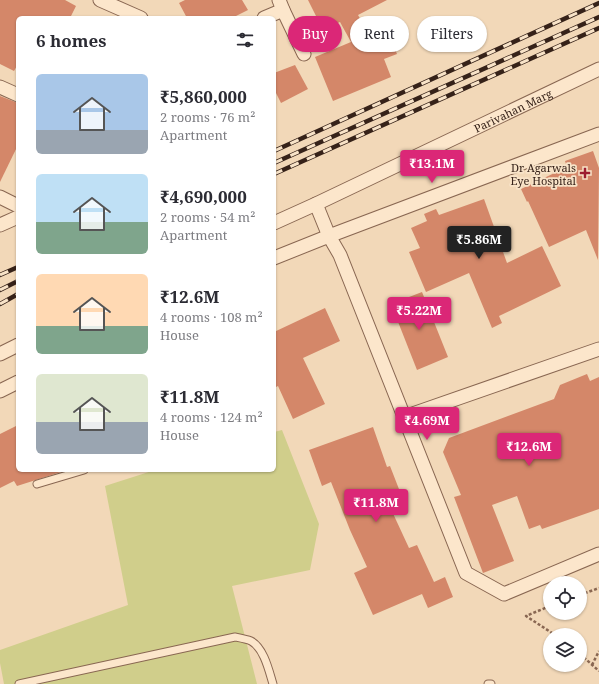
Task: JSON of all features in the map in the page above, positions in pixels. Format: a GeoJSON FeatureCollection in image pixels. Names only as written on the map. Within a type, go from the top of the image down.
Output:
{"type":"FeatureCollection","features":[{"type":"Feature","properties":{"kind":"street"},"geometry":{"type":"LineString","coordinates":[[100,0],[136,16]]}},
{"type":"Feature","properties":{"kind":"street"},"geometry":{"type":"LineString","coordinates":[[267,16],[281,5],[304,54]]}},
{"type":"Feature","properties":{"kind":"street","name":"Parivahan Marg"},"geometry":{"type":"LineString","coordinates":[[276,222],[599,69]]}},
{"type":"Feature","properties":{"kind":"street"},"geometry":{"type":"LineString","coordinates":[[0,87],[16,94]]}},
{"type":"Feature","properties":{"kind":"street"},"geometry":{"type":"LineString","coordinates":[[276,257],[599,134]]}},
{"type":"Feature","properties":{"kind":"street"},"geometry":{"type":"LineString","coordinates":[[0,197],[16,205]]}},
{"type":"Feature","properties":{"kind":"street"},"geometry":{"type":"LineString","coordinates":[[316,204],[329,236],[340,255],[466,574],[504,594],[599,554]]}},
{"type":"Feature","properties":{"kind":"street"},"geometry":{"type":"LineString","coordinates":[[0,225],[16,218]]}},
{"type":"Feature","properties":{"kind":"street"},"geometry":{"type":"LineString","coordinates":[[0,354],[16,346]]}},
{"type":"Feature","properties":{"kind":"street"},"geometry":{"type":"LineString","coordinates":[[404,417],[599,349]]}},
{"type":"Feature","properties":{"kind":"street"},"geometry":{"type":"LineString","coordinates":[[0,391],[16,383]]}},
{"type":"Feature","properties":{"kind":"lane"},"geometry":{"type":"LineString","coordinates":[[37,484],[77,472]]}},
{"type":"Feature","properties":{"kind":"lane"},"geometry":{"type":"LineString","coordinates":[[19,684],[235,637],[252,642],[259,648],[268,665],[273,684]]}},
{"type":"Feature","properties":{"kind":"path"},"geometry":{"type":"LineString","coordinates":[[587,592],[599,588]]}},
{"type":"Feature","properties":{"kind":"path"},"geometry":{"type":"LineString","coordinates":[[543,609],[526,616],[544,628]]}},
{"type":"Feature","properties":{"kind":"path"},"geometry":{"type":"LineString","coordinates":[[592,664],[599,651]]}},
{"type":"Feature","properties":{"kind":"path"},"geometry":{"type":"LineString","coordinates":[[587,660],[599,672]]}},
{"type":"Feature","properties":{"kind":"shaded area"},"geometry":{"type":"Polygon","coordinates":[[[282,430],[319,524],[310,570],[232,586],[257,684],[4,684],[0,663],[0,650],[128,605],[105,486],[149,472],[276,472],[276,432],[282,430]]]}},
{"type":"Feature","properties":{"kind":"building"},"geometry":{"type":"Polygon","coordinates":[[[0,0],[65,0],[76,6],[71,16],[16,16],[16,68],[14,71],[0,64],[0,0]]]}},
{"type":"Feature","properties":{"kind":"building"},"geometry":{"type":"Polygon","coordinates":[[[185,0],[242,0],[248,10],[236,16],[186,16],[179,3],[185,0]]]}},
{"type":"Feature","properties":{"kind":"building"},"geometry":{"type":"Polygon","coordinates":[[[308,0],[387,0],[359,16],[350,16],[350,40],[342,26],[342,16],[316,16],[308,0]]]}},
{"type":"Feature","properties":{"kind":"building"},"geometry":{"type":"Polygon","coordinates":[[[350,42],[350,52],[396,52],[397,54],[384,59],[391,77],[333,101],[315,57],[327,52],[342,52],[342,46],[350,42]]]}},
{"type":"Feature","properties":{"kind":"building"},"geometry":{"type":"Polygon","coordinates":[[[295,65],[308,89],[281,103],[276,93],[276,72],[295,65]]]}},
{"type":"Feature","properties":{"kind":"building"},"geometry":{"type":"Polygon","coordinates":[[[0,96],[16,102],[16,149],[0,182],[0,96]]]}},
{"type":"Feature","properties":{"kind":"building"},"geometry":{"type":"Polygon","coordinates":[[[593,151],[599,168],[598,260],[586,230],[549,247],[521,189],[567,167],[565,161],[593,151]]]}},
{"type":"Feature","properties":{"kind":"building"},"geometry":{"type":"Polygon","coordinates":[[[484,199],[507,263],[542,246],[561,286],[499,316],[502,323],[492,328],[469,273],[426,292],[409,252],[420,248],[411,228],[427,221],[424,214],[436,209],[439,215],[484,199]]]}},
{"type":"Feature","properties":{"kind":"building"},"geometry":{"type":"Polygon","coordinates":[[[422,292],[448,357],[417,370],[391,304],[422,292]]]}},
{"type":"Feature","properties":{"kind":"building"},"geometry":{"type":"Polygon","coordinates":[[[325,308],[340,341],[303,358],[325,404],[293,419],[278,386],[276,387],[276,331],[325,308]]]}},
{"type":"Feature","properties":{"kind":"building"},"geometry":{"type":"Polygon","coordinates":[[[587,374],[590,381],[599,377],[599,509],[542,529],[540,525],[529,529],[517,496],[492,505],[514,561],[483,573],[454,497],[461,495],[443,452],[449,438],[554,399],[560,385],[587,374]]]}},
{"type":"Feature","properties":{"kind":"building"},"geometry":{"type":"Polygon","coordinates":[[[16,426],[16,472],[61,472],[17,486],[14,481],[0,488],[0,434],[16,426]]]}},
{"type":"Feature","properties":{"kind":"building"},"geometry":{"type":"Polygon","coordinates":[[[373,427],[387,467],[390,466],[404,502],[390,507],[409,548],[417,545],[434,582],[445,577],[453,597],[428,608],[422,594],[373,615],[354,573],[367,567],[350,530],[331,482],[322,486],[309,450],[373,427]]]}},
{"type":"Feature","properties":{"kind":"railway"},"geometry":{"type":"LineString","coordinates":[[276,150],[599,3]]}},
{"type":"Feature","properties":{"kind":"railway"},"geometry":{"type":"LineString","coordinates":[[276,162],[599,17]]}},
{"type":"Feature","properties":{"kind":"railway"},"geometry":{"type":"LineString","coordinates":[[276,173],[599,28]]}},
{"type":"Feature","properties":{"kind":"railway"},"geometry":{"type":"LineString","coordinates":[[0,275],[16,268]]}},
{"type":"Feature","properties":{"kind":"railway"},"geometry":{"type":"LineString","coordinates":[[0,290],[16,282]]}},
{"type":"Feature","properties":{"kind":"railway"},"geometry":{"type":"LineString","coordinates":[[0,304],[16,295]]}},
{"type":"Feature","properties":{"kind":"place","name":"Dr Agarwals Eye Hospital"},"geometry":{"type":"Point","coordinates":[585,173]}}]}
